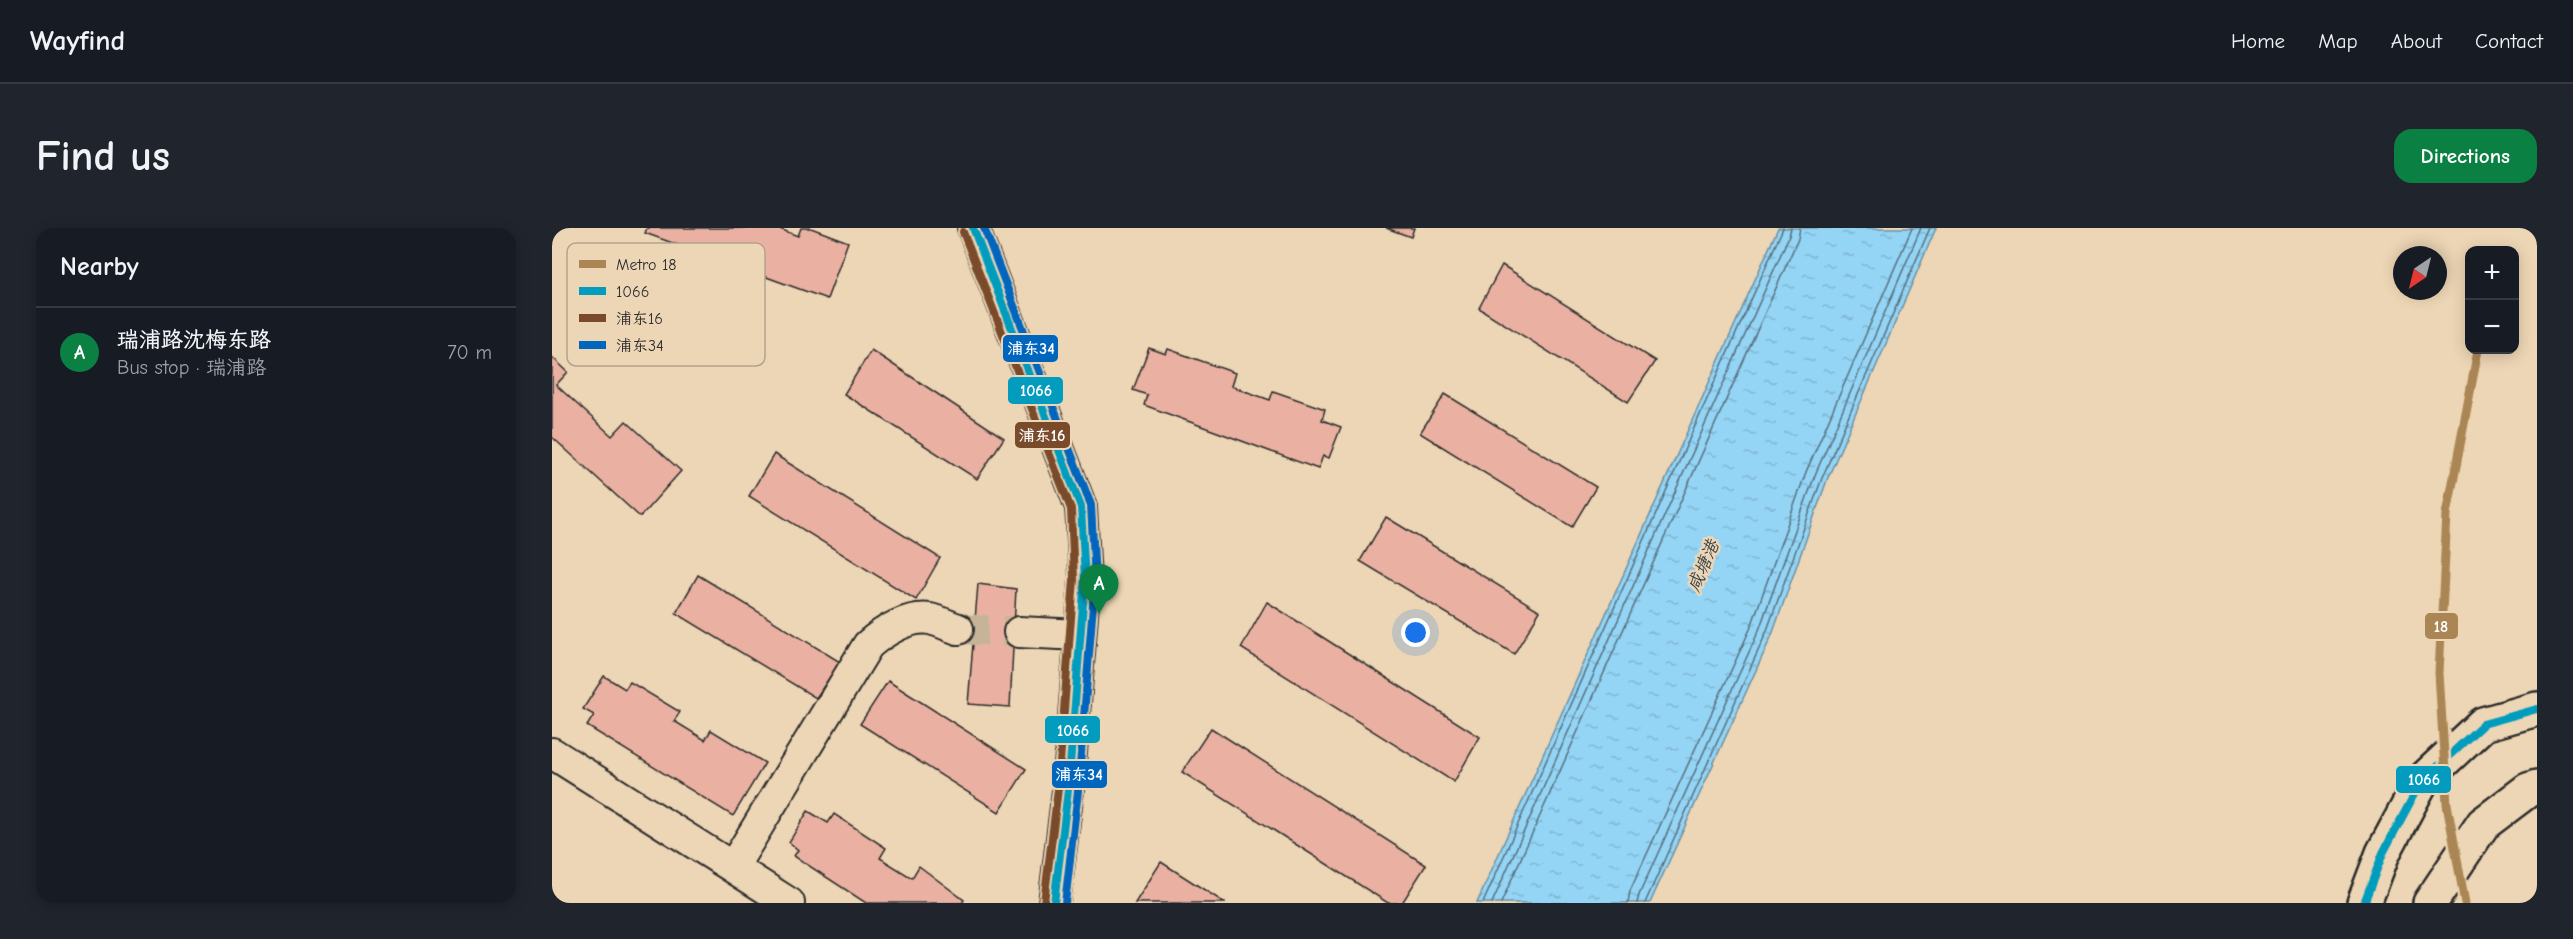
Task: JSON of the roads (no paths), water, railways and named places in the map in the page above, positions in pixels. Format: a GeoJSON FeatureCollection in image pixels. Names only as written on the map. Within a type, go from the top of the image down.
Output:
{"type":"FeatureCollection","features":[{"type":"Feature","properties":{"kind":"main road"},"geometry":{"type":"LineString","coordinates":[[2364,903],[2383,853],[2421,782],[2483,724],[2537,709]]}},
{"type":"Feature","properties":{"kind":"main road"},"geometry":{"type":"LineString","coordinates":[[2430,903],[2483,824],[2528,790],[2537,787]]}},
{"type":"Feature","properties":{"kind":"street"},"geometry":{"type":"LineString","coordinates":[[973,228],[1081,507],[1085,579],[1068,790],[1054,903]]}},
{"type":"Feature","properties":{"kind":"street"},"geometry":{"type":"LineString","coordinates":[[733,867],[868,645],[883,631],[905,623],[929,619],[958,629]]}},
{"type":"Feature","properties":{"kind":"street"},"geometry":{"type":"LineString","coordinates":[[1019,632],[1080,635]]}},
{"type":"Feature","properties":{"kind":"street"},"geometry":{"type":"LineString","coordinates":[[552,753],[789,903]]}},
{"type":"Feature","properties":{"kind":"water","name":"咸塘港"},"geometry":{"type":"Polygon","coordinates":[[[1778,228],[1936,228],[1827,480],[1772,635],[1650,903],[1477,903],[1778,228]]]}},
{"type":"Feature","properties":{"kind":"tunnel"},"geometry":{"type":"LineString","coordinates":[[958,629],[1019,632]]}},
{"type":"Feature","properties":{"kind":"metro line","name":"18"},"geometry":{"type":"LineString","coordinates":[[2465,903],[2447,804],[2439,673],[2447,514],[2477,354]]}},
{"type":"Feature","properties":{"kind":"place","name":"瑞浦路沈梅东路"},"geometry":{"type":"Point","coordinates":[1099,614]}}]}
